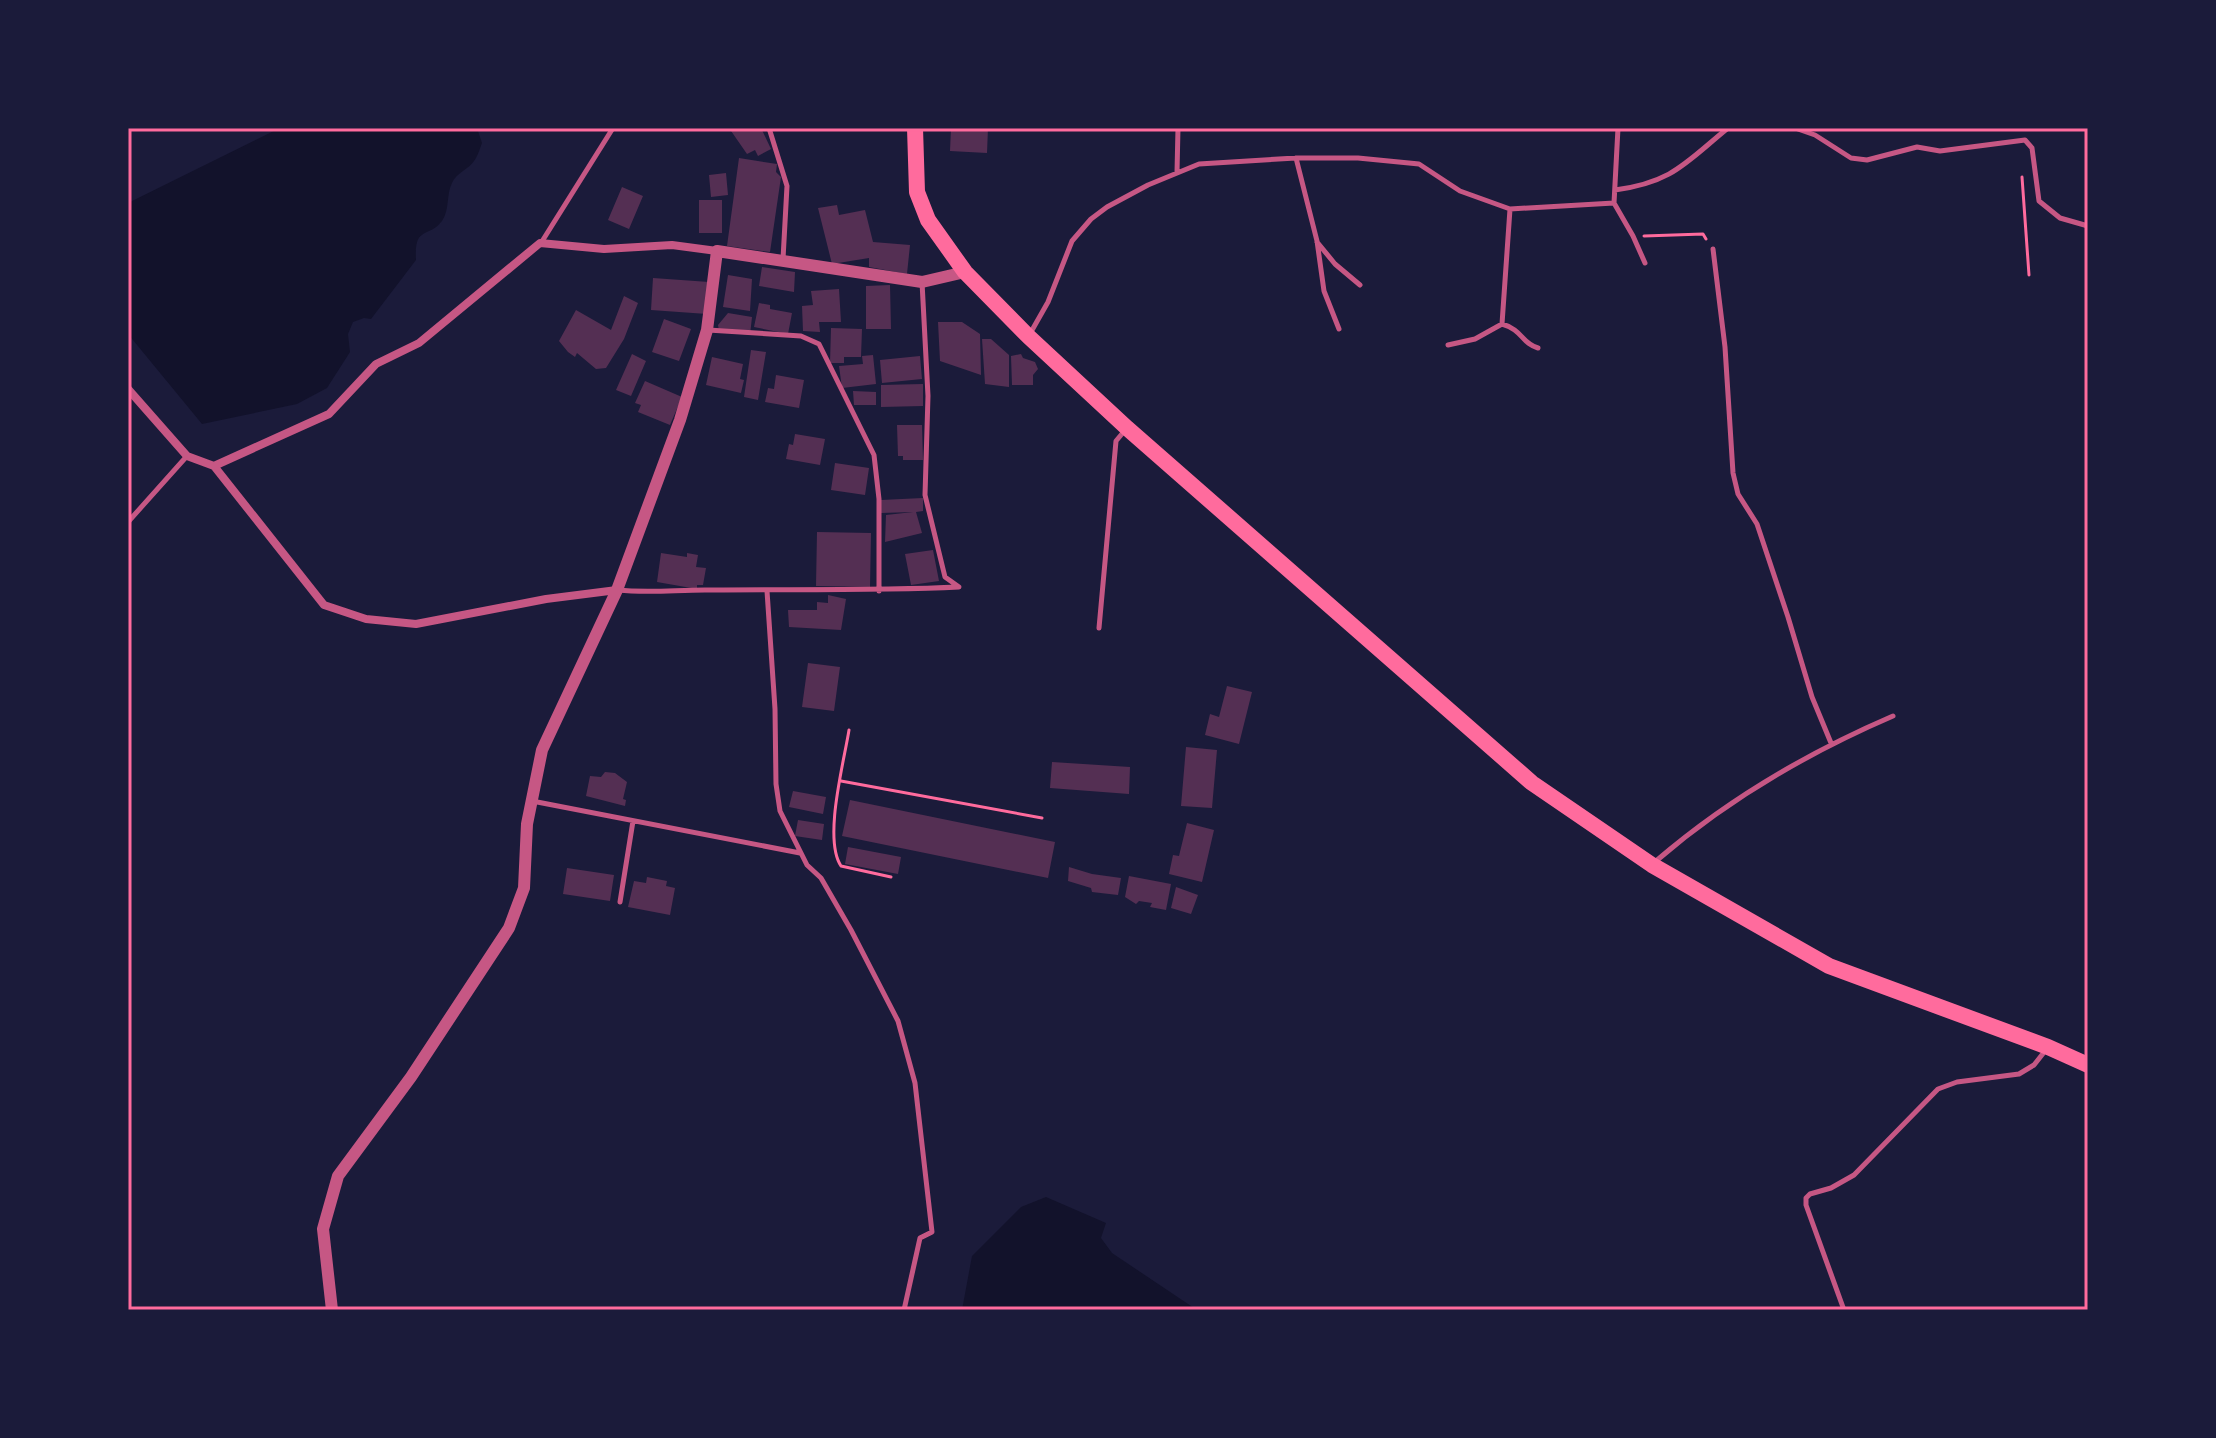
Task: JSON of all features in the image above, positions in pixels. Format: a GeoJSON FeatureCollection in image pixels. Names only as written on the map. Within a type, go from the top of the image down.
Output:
{"type":"FeatureCollection","features":[{"type":"Feature","properties":{"kind":"main road"},"geometry":{"type":"LineString","coordinates":[[915,128],[917,192],[928,220],[965,272],[1029,337],[1127,428],[1532,783],[1652,865],[1829,966],[2048,1047],[2088,1065]]}},
{"type":"Feature","properties":{"kind":"street"},"geometry":{"type":"LineString","coordinates":[[214,466],[329,414],[376,364],[419,343],[540,243],[604,249],[672,245],[922,282],[965,272]]}},
{"type":"Feature","properties":{"kind":"street"},"geometry":{"type":"LineString","coordinates":[[332,1310],[323,1229],[338,1176],[411,1077],[509,928],[524,888],[527,824],[542,750],[617,590],[680,420],[707,330],[717,251]]}},
{"type":"Feature","properties":{"kind":"street"},"geometry":{"type":"LineString","coordinates":[[128,389],[187,456],[214,466],[324,605],[366,619],[416,624],[546,599],[617,590]]}},
{"type":"Feature","properties":{"kind":"lane"},"geometry":{"type":"LineString","coordinates":[[540,243],[613,128]]}},
{"type":"Feature","properties":{"kind":"lane"},"geometry":{"type":"LineString","coordinates":[[769,128],[787,186],[783,260]]}},
{"type":"Feature","properties":{"kind":"lane"},"geometry":{"type":"LineString","coordinates":[[1177,172],[1178,128]]}},
{"type":"Feature","properties":{"kind":"lane"},"geometry":{"type":"LineString","coordinates":[[1618,128],[1614,203],[1645,263]]}},
{"type":"Feature","properties":{"kind":"lane"},"geometry":{"type":"LineString","coordinates":[[1615,190],[1659,180],[1685,165],[1728,128]]}},
{"type":"Feature","properties":{"kind":"lane"},"geometry":{"type":"LineString","coordinates":[[1795,128],[1815,135],[1851,158],[1867,160],[1917,147],[1940,151],[2025,140],[2032,148],[2039,201],[2060,218],[2088,226]]}},
{"type":"Feature","properties":{"kind":"lane"},"geometry":{"type":"LineString","coordinates":[[1296,158],[1317,241],[1324,291],[1339,329]]}},
{"type":"Feature","properties":{"kind":"lane"},"geometry":{"type":"LineString","coordinates":[[1029,337],[1048,302],[1072,241],[1091,219],[1107,207],[1199,164],[1358,158],[1419,164],[1460,191],[1510,209],[1614,203]]}},
{"type":"Feature","properties":{"kind":"lane"},"geometry":{"type":"LineString","coordinates":[[1502,324],[1510,209]]}},
{"type":"Feature","properties":{"kind":"lane"},"geometry":{"type":"LineString","coordinates":[[1317,241],[1335,264],[1360,285]]}},
{"type":"Feature","properties":{"kind":"lane"},"geometry":{"type":"LineString","coordinates":[[1713,249],[1738,494],[1757,524],[1812,697],[1831,743]]}},
{"type":"Feature","properties":{"kind":"lane"},"geometry":{"type":"LineString","coordinates":[[617,590],[645,593],[704,590],[879,591],[959,587],[945,577],[925,495],[928,396],[922,282]]}},
{"type":"Feature","properties":{"kind":"lane"},"geometry":{"type":"LineString","coordinates":[[1448,345],[1475,339],[1502,324],[1515,328],[1524,340],[1538,348]]}},
{"type":"Feature","properties":{"kind":"lane"},"geometry":{"type":"LineString","coordinates":[[707,330],[801,336],[819,344],[874,455],[879,499],[879,591]]}},
{"type":"Feature","properties":{"kind":"lane"},"geometry":{"type":"LineString","coordinates":[[1099,628],[1116,441],[1127,428]]}},
{"type":"Feature","properties":{"kind":"lane"},"geometry":{"type":"LineString","coordinates":[[128,522],[187,456]]}},
{"type":"Feature","properties":{"kind":"lane"},"geometry":{"type":"LineString","coordinates":[[767,591],[775,709],[776,784],[780,811],[807,865],[821,878],[898,1021],[915,1083],[932,1232],[920,1238],[904,1310]]}},
{"type":"Feature","properties":{"kind":"lane"},"geometry":{"type":"LineString","coordinates":[[1652,865],[1681,840],[1753,789],[1831,743],[1893,716]]}},
{"type":"Feature","properties":{"kind":"lane"},"geometry":{"type":"LineString","coordinates":[[532,801],[801,853]]}},
{"type":"Feature","properties":{"kind":"lane"},"geometry":{"type":"LineString","coordinates":[[620,902],[633,821]]}},
{"type":"Feature","properties":{"kind":"lane"},"geometry":{"type":"LineString","coordinates":[[1844,1310],[1806,1198],[1854,1175],[1938,1089],[1957,1082],[2019,1074],[2034,1065],[2048,1047]]}},
{"type":"Feature","properties":{"kind":"path"},"geometry":{"type":"LineString","coordinates":[[2021,171],[2029,275]]}},
{"type":"Feature","properties":{"kind":"path"},"geometry":{"type":"LineString","coordinates":[[1633,236],[1703,234],[1713,249]]}},
{"type":"Feature","properties":{"kind":"path"},"geometry":{"type":"LineString","coordinates":[[849,730],[834,827],[834,850],[841,866],[891,877]]}},
{"type":"Feature","properties":{"kind":"path"},"geometry":{"type":"LineString","coordinates":[[841,781],[1042,818]]}},
{"type":"Feature","properties":{"kind":"shaded area"},"geometry":{"type":"Polygon","coordinates":[[[280,128],[477,128],[482,143],[474,161],[452,183],[442,221],[417,242],[416,260],[371,319],[353,322],[348,334],[350,352],[327,388],[297,404],[202,424],[128,334],[128,203],[280,128]]]}},
{"type":"Feature","properties":{"kind":"shaded area"},"geometry":{"type":"Polygon","coordinates":[[[1046,1197],[1106,1223],[1101,1238],[1112,1253],[1197,1310],[962,1310],[972,1256],[1021,1207],[1046,1197]]]}},
{"type":"Feature","properties":{"kind":"building"},"geometry":{"type":"Polygon","coordinates":[[[729,128],[761,128],[771,149],[758,156],[755,150],[747,154],[729,128]]]}},
{"type":"Feature","properties":{"kind":"building"},"geometry":{"type":"Polygon","coordinates":[[[951,128],[988,128],[987,153],[950,151],[951,128]]]}},
{"type":"Feature","properties":{"kind":"building"},"geometry":{"type":"Polygon","coordinates":[[[739,158],[777,164],[776,172],[781,177],[770,252],[727,246],[739,158]]]}},
{"type":"Feature","properties":{"kind":"building"},"geometry":{"type":"Polygon","coordinates":[[[726,173],[728,195],[711,197],[709,175],[726,173]]]}},
{"type":"Feature","properties":{"kind":"building"},"geometry":{"type":"Polygon","coordinates":[[[622,187],[643,196],[629,229],[608,220],[622,187]]]}},
{"type":"Feature","properties":{"kind":"building"},"geometry":{"type":"Polygon","coordinates":[[[699,200],[722,200],[722,233],[699,233],[699,200]]]}},
{"type":"Feature","properties":{"kind":"building"},"geometry":{"type":"Polygon","coordinates":[[[837,205],[839,215],[865,210],[873,242],[910,245],[907,274],[869,267],[869,258],[832,264],[818,208],[837,205]]]}},
{"type":"Feature","properties":{"kind":"building"},"geometry":{"type":"Polygon","coordinates":[[[762,267],[795,272],[794,292],[759,286],[762,267]]]}},
{"type":"Feature","properties":{"kind":"building"},"geometry":{"type":"Polygon","coordinates":[[[728,275],[752,279],[750,311],[723,307],[728,275]]]}},
{"type":"Feature","properties":{"kind":"building"},"geometry":{"type":"Polygon","coordinates":[[[653,278],[709,282],[707,314],[651,310],[653,278]]]}},
{"type":"Feature","properties":{"kind":"building"},"geometry":{"type":"Polygon","coordinates":[[[890,285],[891,329],[866,329],[866,286],[890,285]]]}},
{"type":"Feature","properties":{"kind":"building"},"geometry":{"type":"Polygon","coordinates":[[[839,289],[841,322],[819,322],[820,332],[803,331],[802,306],[813,305],[811,291],[839,289]]]}},
{"type":"Feature","properties":{"kind":"building"},"geometry":{"type":"Polygon","coordinates":[[[624,296],[638,303],[624,339],[606,368],[596,369],[577,353],[575,357],[568,352],[559,341],[576,310],[611,330],[624,296]]]}},
{"type":"Feature","properties":{"kind":"building"},"geometry":{"type":"Polygon","coordinates":[[[759,303],[770,305],[770,309],[792,313],[788,334],[754,327],[759,303]]]}},
{"type":"Feature","properties":{"kind":"building"},"geometry":{"type":"Polygon","coordinates":[[[728,313],[752,317],[750,335],[719,331],[718,325],[728,313]]]}},
{"type":"Feature","properties":{"kind":"building"},"geometry":{"type":"Polygon","coordinates":[[[664,319],[691,329],[679,361],[652,352],[664,319]]]}},
{"type":"Feature","properties":{"kind":"building"},"geometry":{"type":"Polygon","coordinates":[[[938,322],[962,322],[980,334],[981,375],[940,361],[938,322]]]}},
{"type":"Feature","properties":{"kind":"building"},"geometry":{"type":"Polygon","coordinates":[[[831,328],[862,329],[861,357],[844,357],[844,363],[830,363],[831,328]]]}},
{"type":"Feature","properties":{"kind":"building"},"geometry":{"type":"Polygon","coordinates":[[[982,339],[991,339],[1009,355],[1009,387],[985,384],[982,339]]]}},
{"type":"Feature","properties":{"kind":"building"},"geometry":{"type":"Polygon","coordinates":[[[751,350],[766,352],[758,400],[744,397],[751,350]]]}},
{"type":"Feature","properties":{"kind":"building"},"geometry":{"type":"Polygon","coordinates":[[[632,354],[646,361],[631,396],[616,390],[632,354]]]}},
{"type":"Feature","properties":{"kind":"building"},"geometry":{"type":"Polygon","coordinates":[[[1021,354],[1023,358],[1035,362],[1038,369],[1033,375],[1033,385],[1012,385],[1011,356],[1021,354]]]}},
{"type":"Feature","properties":{"kind":"building"},"geometry":{"type":"Polygon","coordinates":[[[873,355],[876,384],[842,388],[839,366],[863,364],[862,356],[873,355]]]}},
{"type":"Feature","properties":{"kind":"building"},"geometry":{"type":"Polygon","coordinates":[[[920,356],[922,379],[882,383],[880,360],[920,356]]]}},
{"type":"Feature","properties":{"kind":"building"},"geometry":{"type":"Polygon","coordinates":[[[712,357],[743,364],[741,393],[706,385],[712,357]]]}},
{"type":"Feature","properties":{"kind":"building"},"geometry":{"type":"Polygon","coordinates":[[[776,375],[804,380],[799,408],[765,402],[768,388],[774,389],[776,375]]]}},
{"type":"Feature","properties":{"kind":"building"},"geometry":{"type":"Polygon","coordinates":[[[645,381],[682,397],[670,425],[638,412],[641,405],[635,403],[645,381]]]}},
{"type":"Feature","properties":{"kind":"building"},"geometry":{"type":"Polygon","coordinates":[[[923,384],[923,406],[881,407],[881,385],[923,384]]]}},
{"type":"Feature","properties":{"kind":"building"},"geometry":{"type":"Polygon","coordinates":[[[853,391],[876,392],[876,405],[854,405],[853,391]]]}},
{"type":"Feature","properties":{"kind":"building"},"geometry":{"type":"Polygon","coordinates":[[[897,425],[922,425],[923,460],[903,460],[903,456],[898,456],[897,425]]]}},
{"type":"Feature","properties":{"kind":"building"},"geometry":{"type":"Polygon","coordinates":[[[795,434],[825,439],[820,465],[786,459],[795,434]]]}},
{"type":"Feature","properties":{"kind":"building"},"geometry":{"type":"Polygon","coordinates":[[[835,463],[869,468],[865,495],[831,490],[835,463]]]}},
{"type":"Feature","properties":{"kind":"building"},"geometry":{"type":"Polygon","coordinates":[[[923,498],[923,511],[916,512],[922,533],[885,542],[886,515],[913,512],[881,513],[881,500],[923,498]]]}},
{"type":"Feature","properties":{"kind":"building"},"geometry":{"type":"Polygon","coordinates":[[[817,532],[871,533],[870,587],[816,586],[817,532]]]}},
{"type":"Feature","properties":{"kind":"building"},"geometry":{"type":"Polygon","coordinates":[[[933,550],[939,581],[911,585],[905,554],[933,550]]]}},
{"type":"Feature","properties":{"kind":"building"},"geometry":{"type":"Polygon","coordinates":[[[661,553],[687,557],[687,553],[698,555],[696,567],[706,568],[703,585],[697,585],[697,589],[657,582],[661,553]]]}},
{"type":"Feature","properties":{"kind":"building"},"geometry":{"type":"Polygon","coordinates":[[[828,595],[846,599],[841,630],[789,627],[788,610],[817,610],[817,602],[828,603],[828,595]]]}},
{"type":"Feature","properties":{"kind":"building"},"geometry":{"type":"Polygon","coordinates":[[[808,663],[840,667],[834,711],[802,707],[808,663]]]}},
{"type":"Feature","properties":{"kind":"building"},"geometry":{"type":"Polygon","coordinates":[[[1227,686],[1252,692],[1239,744],[1205,735],[1210,714],[1219,717],[1227,686]]]}},
{"type":"Feature","properties":{"kind":"building"},"geometry":{"type":"Polygon","coordinates":[[[1186,747],[1217,750],[1212,808],[1181,806],[1186,747]]]}},
{"type":"Feature","properties":{"kind":"building"},"geometry":{"type":"Polygon","coordinates":[[[1052,762],[1130,767],[1129,794],[1050,788],[1052,762]]]}},
{"type":"Feature","properties":{"kind":"building"},"geometry":{"type":"Polygon","coordinates":[[[605,772],[615,773],[627,782],[623,799],[626,800],[625,806],[586,796],[590,776],[601,777],[605,772]]]}},
{"type":"Feature","properties":{"kind":"building"},"geometry":{"type":"Polygon","coordinates":[[[793,791],[826,797],[823,814],[789,807],[793,791]]]}},
{"type":"Feature","properties":{"kind":"building"},"geometry":{"type":"Polygon","coordinates":[[[850,800],[1055,842],[1048,878],[842,836],[850,800]]]}},
{"type":"Feature","properties":{"kind":"building"},"geometry":{"type":"Polygon","coordinates":[[[798,820],[824,824],[822,840],[795,836],[798,820]]]}},
{"type":"Feature","properties":{"kind":"building"},"geometry":{"type":"Polygon","coordinates":[[[1187,823],[1214,830],[1202,882],[1169,874],[1173,855],[1179,856],[1187,823]]]}},
{"type":"Feature","properties":{"kind":"building"},"geometry":{"type":"Polygon","coordinates":[[[848,847],[901,857],[898,874],[845,864],[848,847]]]}},
{"type":"Feature","properties":{"kind":"building"},"geometry":{"type":"Polygon","coordinates":[[[1069,867],[1121,878],[1118,895],[1092,892],[1091,888],[1068,881],[1069,867]]]}},
{"type":"Feature","properties":{"kind":"building"},"geometry":{"type":"Polygon","coordinates":[[[567,868],[614,875],[610,901],[563,894],[567,868]]]}},
{"type":"Feature","properties":{"kind":"building"},"geometry":{"type":"Polygon","coordinates":[[[1129,876],[1171,884],[1166,910],[1150,907],[1152,903],[1139,901],[1136,904],[1125,897],[1129,876]]]}},
{"type":"Feature","properties":{"kind":"building"},"geometry":{"type":"Polygon","coordinates":[[[647,877],[667,881],[666,886],[675,888],[670,915],[628,907],[634,881],[646,883],[647,877]]]}},
{"type":"Feature","properties":{"kind":"building"},"geometry":{"type":"Polygon","coordinates":[[[1176,887],[1198,895],[1191,914],[1171,908],[1176,887]]]}}]}
